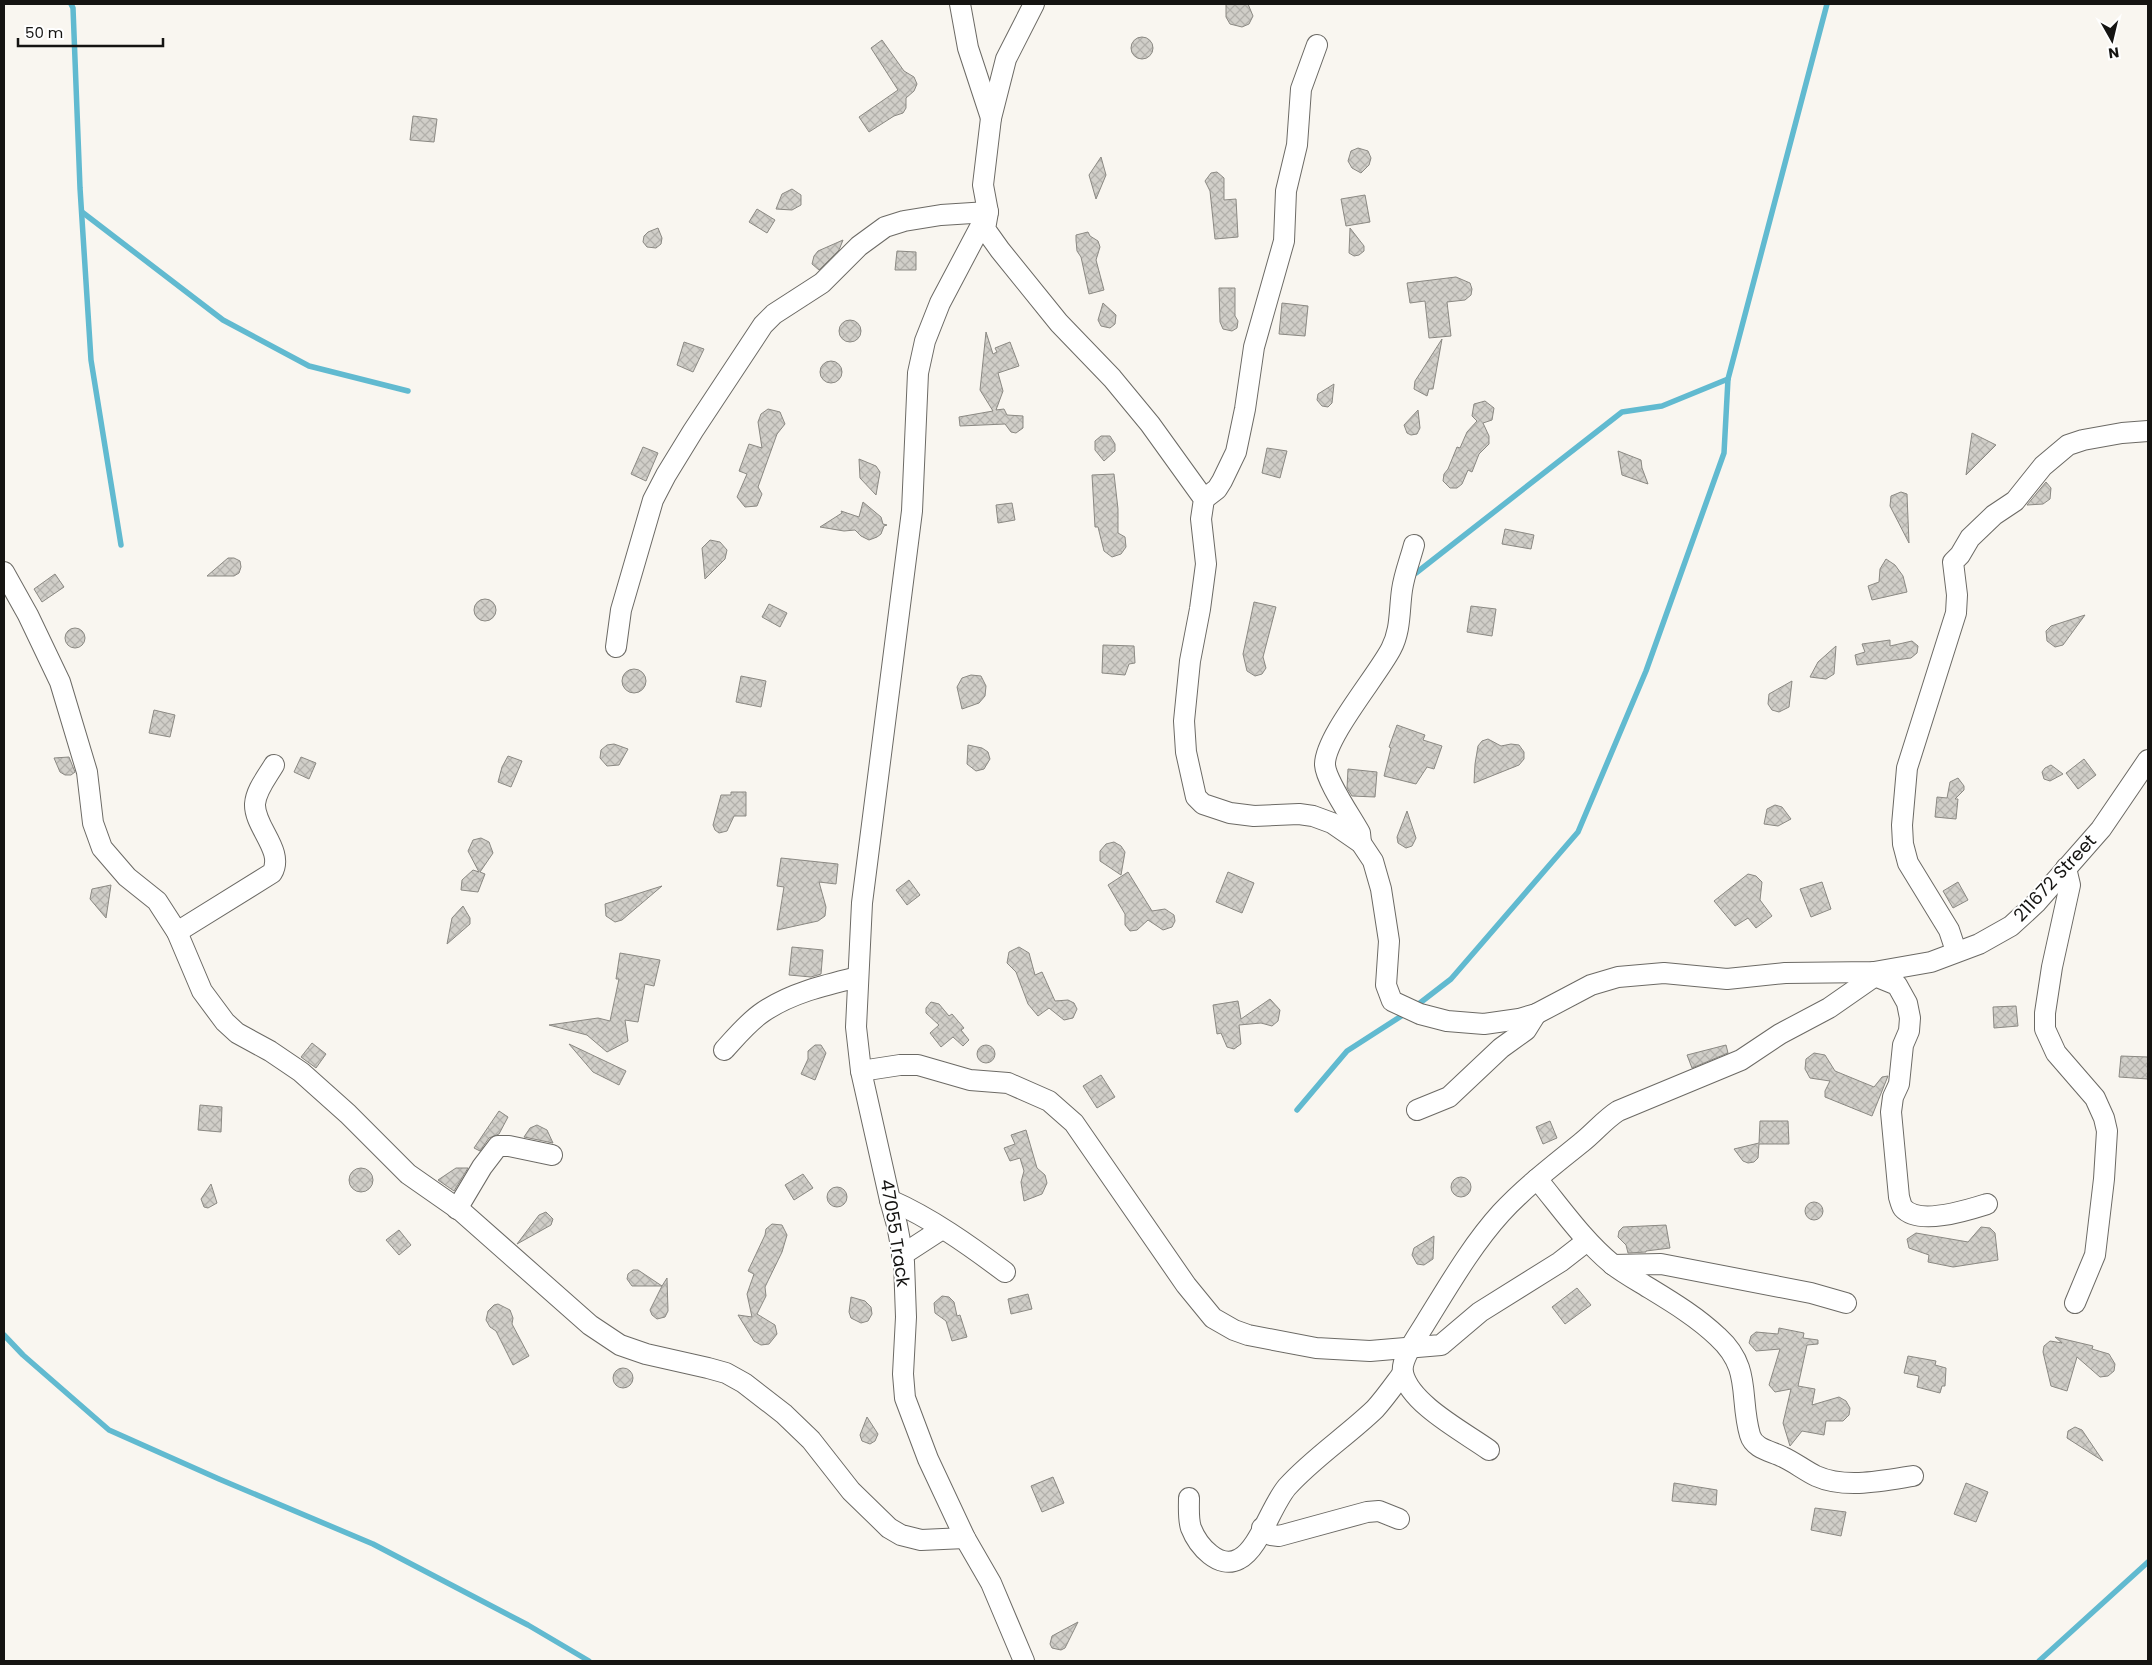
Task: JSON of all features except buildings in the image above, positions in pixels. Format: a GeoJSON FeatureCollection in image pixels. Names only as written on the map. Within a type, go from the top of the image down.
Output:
{"type":"FeatureCollection","features":[{"type":"Feature","properties":{"kind":"street"},"geometry":{"type":"LineString","coordinates":[[960,4],[968,48],[991,118]]}},
{"type":"Feature","properties":{"kind":"street"},"geometry":{"type":"LineString","coordinates":[[1034,4],[1006,59],[991,118],[983,185],[988,212],[986,229],[1000,250],[1059,323],[1112,378],[1150,424],[1204,499]]}},
{"type":"Feature","properties":{"kind":"street"},"geometry":{"type":"LineString","coordinates":[[1317,45],[1301,89],[1297,145],[1286,191],[1284,241],[1254,347],[1238,447],[1217,489],[1204,499],[1201,519],[1206,564],[1190,661],[1184,721],[1186,752],[1196,797],[1203,804],[1230,813],[1254,816],[1299,814],[1313,816],[1332,823],[1361,842],[1373,861],[1381,889],[1389,941],[1386,985],[1392,1001],[1420,1014],[1462,1023],[1507,1022],[1536,1014],[1591,985],[1618,977],[1664,973],[1727,979],[1785,973],[1875,974],[1897,985],[1908,1003],[1910,1018],[1909,1031],[1903,1045],[1899,1084],[1893,1097],[1891,1112],[1899,1197],[1903,1207],[1909,1212],[1919,1215],[1936,1216],[1958,1213],[1987,1204]]}},
{"type":"Feature","properties":{"kind":"street"},"geometry":{"type":"LineString","coordinates":[[616,647],[622,610],[653,500],[688,438],[763,325],[774,314],[822,283],[859,246],[885,227],[904,221],[941,215],[988,212]]}},
{"type":"Feature","properties":{"kind":"street","name":"47055 Track"},"geometry":{"type":"LineString","coordinates":[[988,212],[940,303],[925,341],[918,373],[912,511],[862,903],[856,1027],[861,1072],[897,1225],[902,1255],[905,1309],[903,1374],[905,1398],[928,1459],[965,1538],[991,1583],[1024,1661]]}},
{"type":"Feature","properties":{"kind":"street"},"geometry":{"type":"LineString","coordinates":[[1956,951],[1949,930],[1908,863],[1903,844],[1902,825],[1907,768],[1956,613],[1957,595],[1954,562],[1970,538],[1994,515],[2015,501],[2043,466],[2068,445],[2102,436],[2148,431]]}},
{"type":"Feature","properties":{"kind":"street"},"geometry":{"type":"LineString","coordinates":[[1361,842],[1360,833],[1327,774],[1326,757],[1349,714],[1391,649],[1399,629],[1402,588],[1414,546]]}},
{"type":"Feature","properties":{"kind":"street"},"geometry":{"type":"LineString","coordinates":[[4,572],[28,614],[60,682],[87,772],[93,823],[102,848],[128,877],[157,901],[177,932],[202,991],[225,1022],[238,1033],[270,1051],[301,1072],[348,1114],[408,1174],[458,1209],[583,1319],[620,1345],[646,1354],[692,1362],[726,1373],[757,1392],[811,1440],[851,1492],[889,1528],[901,1535],[921,1540],[965,1538]]}},
{"type":"Feature","properties":{"kind":"street","name":"211672 Street"},"geometry":{"type":"LineString","coordinates":[[1875,974],[1930,962],[1978,944],[2011,926],[2036,903],[2101,829],[2148,760]]}},
{"type":"Feature","properties":{"kind":"street"},"geometry":{"type":"LineString","coordinates":[[177,932],[272,873],[275,868],[273,852],[257,820],[255,802],[274,765]]}},
{"type":"Feature","properties":{"kind":"street"},"geometry":{"type":"LineString","coordinates":[[2066,868],[2070,885],[2052,967],[2045,1013],[2045,1029],[2056,1053],[2095,1098],[2104,1118],[2107,1131],[2104,1178],[2095,1255],[2075,1303]]}},
{"type":"Feature","properties":{"kind":"street"},"geometry":{"type":"LineString","coordinates":[[1489,1450],[1428,1408],[1415,1395],[1403,1373],[1403,1366],[1410,1349],[1481,1239],[1501,1213],[1605,1120],[1618,1111],[1754,1053],[1780,1034],[1829,1008],[1875,974]]}},
{"type":"Feature","properties":{"kind":"street"},"geometry":{"type":"LineString","coordinates":[[724,1050],[746,1026],[763,1012],[820,986],[858,977]]}},
{"type":"Feature","properties":{"kind":"street"},"geometry":{"type":"LineString","coordinates":[[1417,1110],[1449,1097],[1501,1048],[1526,1030],[1536,1014]]}},
{"type":"Feature","properties":{"kind":"street"},"geometry":{"type":"LineString","coordinates":[[861,1072],[900,1065],[918,1065],[970,1080],[1008,1084],[1032,1092],[1049,1101],[1074,1123],[1186,1285],[1213,1318],[1234,1330],[1316,1348],[1370,1351],[1441,1345],[1480,1312],[1560,1262],[1588,1241]]}},
{"type":"Feature","properties":{"kind":"street"},"geometry":{"type":"LineString","coordinates":[[458,1209],[482,1167],[498,1146],[509,1146],[552,1155]]}},
{"type":"Feature","properties":{"kind":"street"},"geometry":{"type":"LineString","coordinates":[[1537,1180],[1588,1241],[1613,1265],[1682,1309],[1708,1328],[1727,1346],[1737,1362],[1742,1375],[1750,1435],[1759,1447],[1785,1458],[1815,1475],[1837,1482],[1868,1482],[1913,1476]]}},
{"type":"Feature","properties":{"kind":"street"},"geometry":{"type":"LineString","coordinates":[[890,1200],[907,1207],[970,1246],[1006,1272]]}},
{"type":"Feature","properties":{"kind":"street"},"geometry":{"type":"LineString","coordinates":[[902,1255],[942,1229]]}},
{"type":"Feature","properties":{"kind":"street"},"geometry":{"type":"LineString","coordinates":[[1613,1265],[1661,1264],[1812,1293],[1846,1303]]}},
{"type":"Feature","properties":{"kind":"street"},"geometry":{"type":"LineString","coordinates":[[1189,1498],[1190,1527],[1198,1542],[1217,1560],[1228,1562],[1239,1559],[1255,1543],[1273,1507],[1287,1488],[1312,1462],[1376,1407],[1403,1373]]}},
{"type":"Feature","properties":{"kind":"street"},"geometry":{"type":"LineString","coordinates":[[1262,1528],[1271,1535],[1279,1536],[1367,1512],[1379,1511],[1399,1518]]}},
{"type":"Feature","properties":{"kind":"waterway"},"geometry":{"type":"LineString","coordinates":[[71,4],[73,8],[80,188],[91,360],[121,545]]}},
{"type":"Feature","properties":{"kind":"waterway"},"geometry":{"type":"LineString","coordinates":[[1416,1006],[1451,979],[1578,832],[1646,671],[1724,453],[1728,379],[1827,4]]}},
{"type":"Feature","properties":{"kind":"waterway"},"geometry":{"type":"LineString","coordinates":[[82,212],[223,320],[309,366],[408,391]]}},
{"type":"Feature","properties":{"kind":"waterway"},"geometry":{"type":"LineString","coordinates":[[1416,573],[1622,412],[1662,406],[1728,379]]}},
{"type":"Feature","properties":{"kind":"waterway"},"geometry":{"type":"LineString","coordinates":[[1297,1110],[1347,1051],[1406,1013]]}},
{"type":"Feature","properties":{"kind":"waterway"},"geometry":{"type":"LineString","coordinates":[[4,1335],[23,1355],[109,1430],[373,1544],[528,1625],[589,1661]]}},
{"type":"Feature","properties":{"kind":"waterway"},"geometry":{"type":"LineString","coordinates":[[2039,1661],[2148,1562]]}}]}
